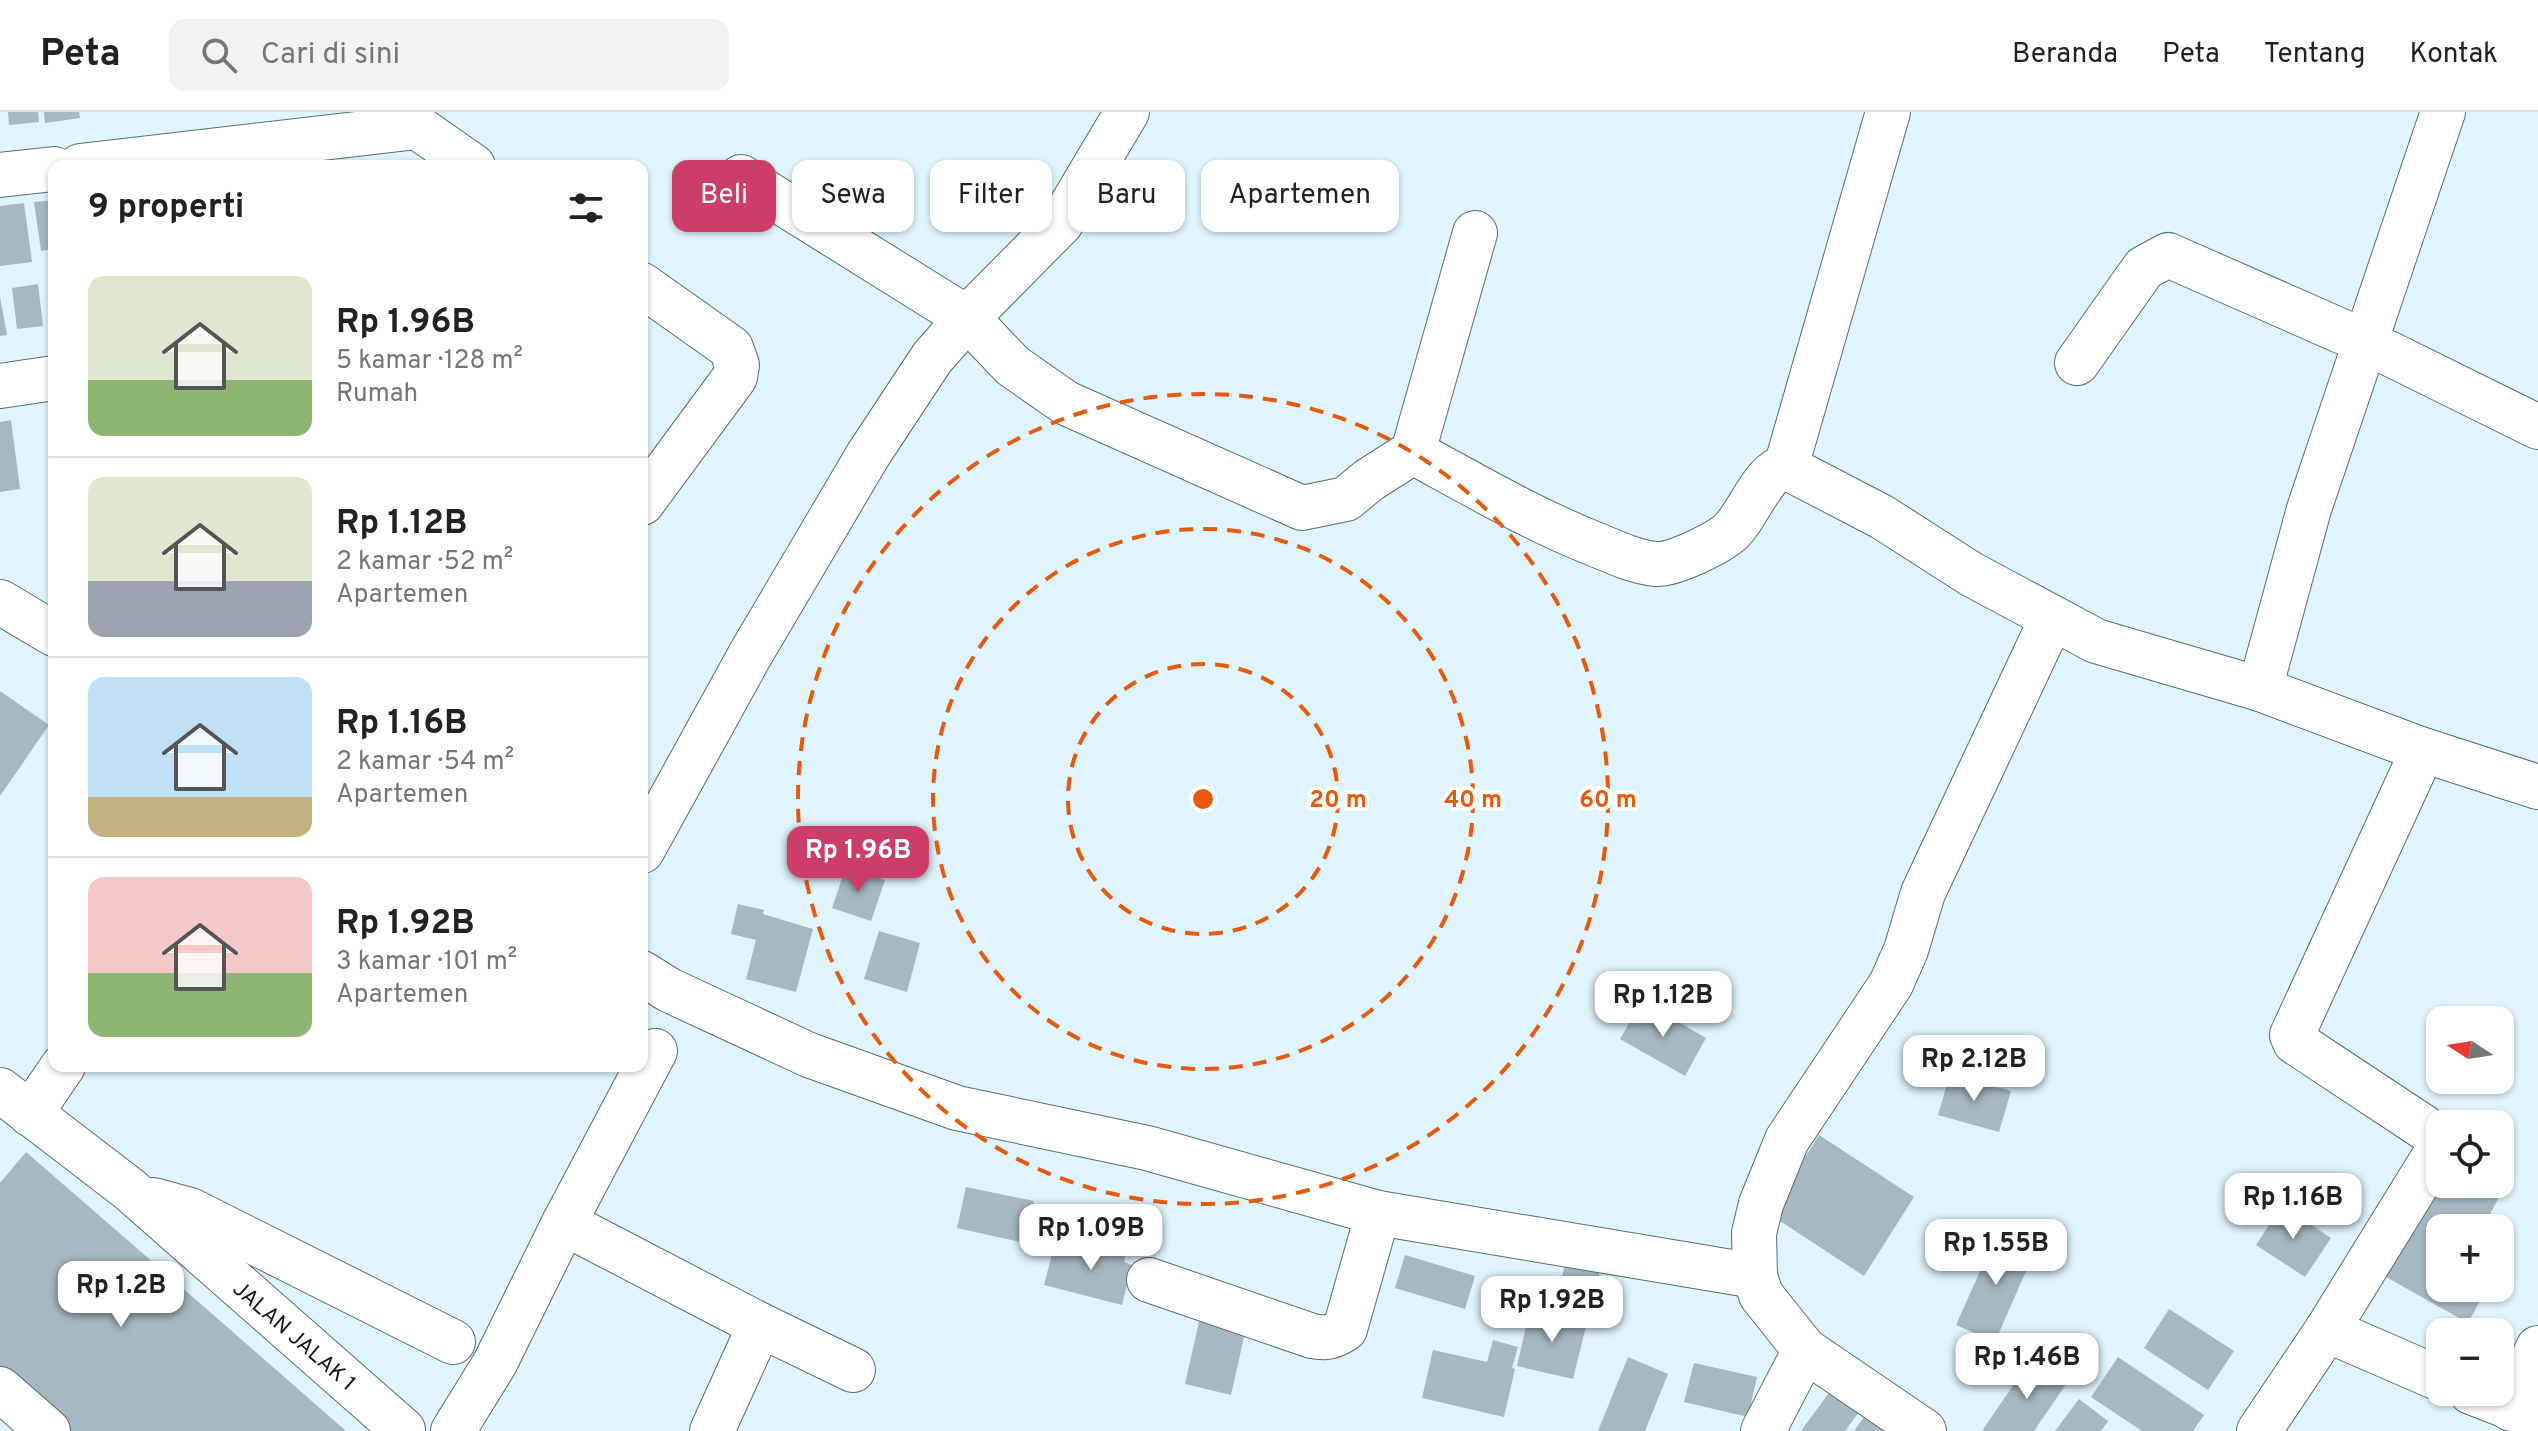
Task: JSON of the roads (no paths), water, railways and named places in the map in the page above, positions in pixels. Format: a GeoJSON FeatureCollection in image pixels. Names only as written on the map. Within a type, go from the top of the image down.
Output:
{"type":"FeatureCollection","features":[{"type":"Feature","properties":{"kind":"street"},"geometry":{"type":"LineString","coordinates":[[648,840],[750,655],[868,455],[932,358],[1061,223],[1127,112]]}},
{"type":"Feature","properties":{"kind":"street"},"geometry":{"type":"LineString","coordinates":[[1786,467],[1888,112]]}},
{"type":"Feature","properties":{"kind":"street"},"geometry":{"type":"LineString","coordinates":[[2260,689],[2309,509],[2443,112]]}},
{"type":"Feature","properties":{"kind":"street"},"geometry":{"type":"LineString","coordinates":[[123,160],[416,119],[466,160]]}},
{"type":"Feature","properties":{"kind":"street"},"geometry":{"type":"LineString","coordinates":[[0,175],[48,170]]}},
{"type":"Feature","properties":{"kind":"street"},"geometry":{"type":"LineString","coordinates":[[776,199],[967,318],[1013,366],[1066,403],[1302,508],[1346,499],[1413,452],[1475,233]]}},
{"type":"Feature","properties":{"kind":"street"},"geometry":{"type":"LineString","coordinates":[[2077,363],[2144,268],[2168,255],[2366,342],[2538,427]]}},
{"type":"Feature","properties":{"kind":"street"},"geometry":{"type":"LineString","coordinates":[[648,289],[731,348],[737,365],[735,377],[648,495]]}},
{"type":"Feature","properties":{"kind":"street"},"geometry":{"type":"LineString","coordinates":[[0,386],[48,379]]}},
{"type":"Feature","properties":{"kind":"street"},"geometry":{"type":"LineString","coordinates":[[1413,452],[1543,523],[1629,558],[1658,564],[1689,555],[1727,535],[1740,522],[1771,473],[1786,467],[1882,517],[1971,574],[2096,641],[2260,689],[2423,750],[2538,787]]}},
{"type":"Feature","properties":{"kind":"street"},"geometry":{"type":"LineString","coordinates":[[0,602],[48,630]]}},
{"type":"Feature","properties":{"kind":"street"},"geometry":{"type":"LineString","coordinates":[[1924,1431],[1805,1350],[1761,1295],[1755,1276],[1754,1233],[1761,1204],[1787,1140],[1891,984],[1906,950],[1923,893],[2052,618]]}},
{"type":"Feature","properties":{"kind":"street"},"geometry":{"type":"LineString","coordinates":[[2259,1431],[2327,1330],[2435,1155],[2438,1145],[2434,1134],[2295,1042],[2292,1035],[2423,750]]}},
{"type":"Feature","properties":{"kind":"street"},"geometry":{"type":"LineString","coordinates":[[648,977],[669,990],[809,1055],[957,1108],[1147,1148],[1378,1213],[1755,1276]]}},
{"type":"Feature","properties":{"kind":"street"},"geometry":{"type":"LineString","coordinates":[[648,1064],[655,1051]]}},
{"type":"Feature","properties":{"kind":"street"},"geometry":{"type":"LineString","coordinates":[[15,1102],[55,1072]]}},
{"type":"Feature","properties":{"kind":"street"},"geometry":{"type":"LineString","coordinates":[[453,1431],[495,1363],[644,1072]]}},
{"type":"Feature","properties":{"kind":"street","name":"JALAN JALAK 1"},"geometry":{"type":"LineString","coordinates":[[15,1102],[129,1189],[403,1430]]}},
{"type":"Feature","properties":{"kind":"street"},"geometry":{"type":"LineString","coordinates":[[129,1189],[152,1200],[190,1210],[453,1342]]}},
{"type":"Feature","properties":{"kind":"street"},"geometry":{"type":"LineString","coordinates":[[1149,1280],[1312,1336],[1334,1337],[1345,1329],[1378,1213]]}},
{"type":"Feature","properties":{"kind":"street"},"geometry":{"type":"LineString","coordinates":[[564,1223],[853,1370]]}},
{"type":"Feature","properties":{"kind":"street"},"geometry":{"type":"LineString","coordinates":[[712,1431],[760,1325]]}},
{"type":"Feature","properties":{"kind":"street"},"geometry":{"type":"LineString","coordinates":[[2327,1330],[2426,1373]]}},
{"type":"Feature","properties":{"kind":"street"},"geometry":{"type":"LineString","coordinates":[[2524,1413],[2538,1348]]}},
{"type":"Feature","properties":{"kind":"street"},"geometry":{"type":"LineString","coordinates":[[1763,1431],[1805,1350]]}},
{"type":"Feature","properties":{"kind":"street"},"geometry":{"type":"LineString","coordinates":[[0,1389],[48,1431]]}}]}
